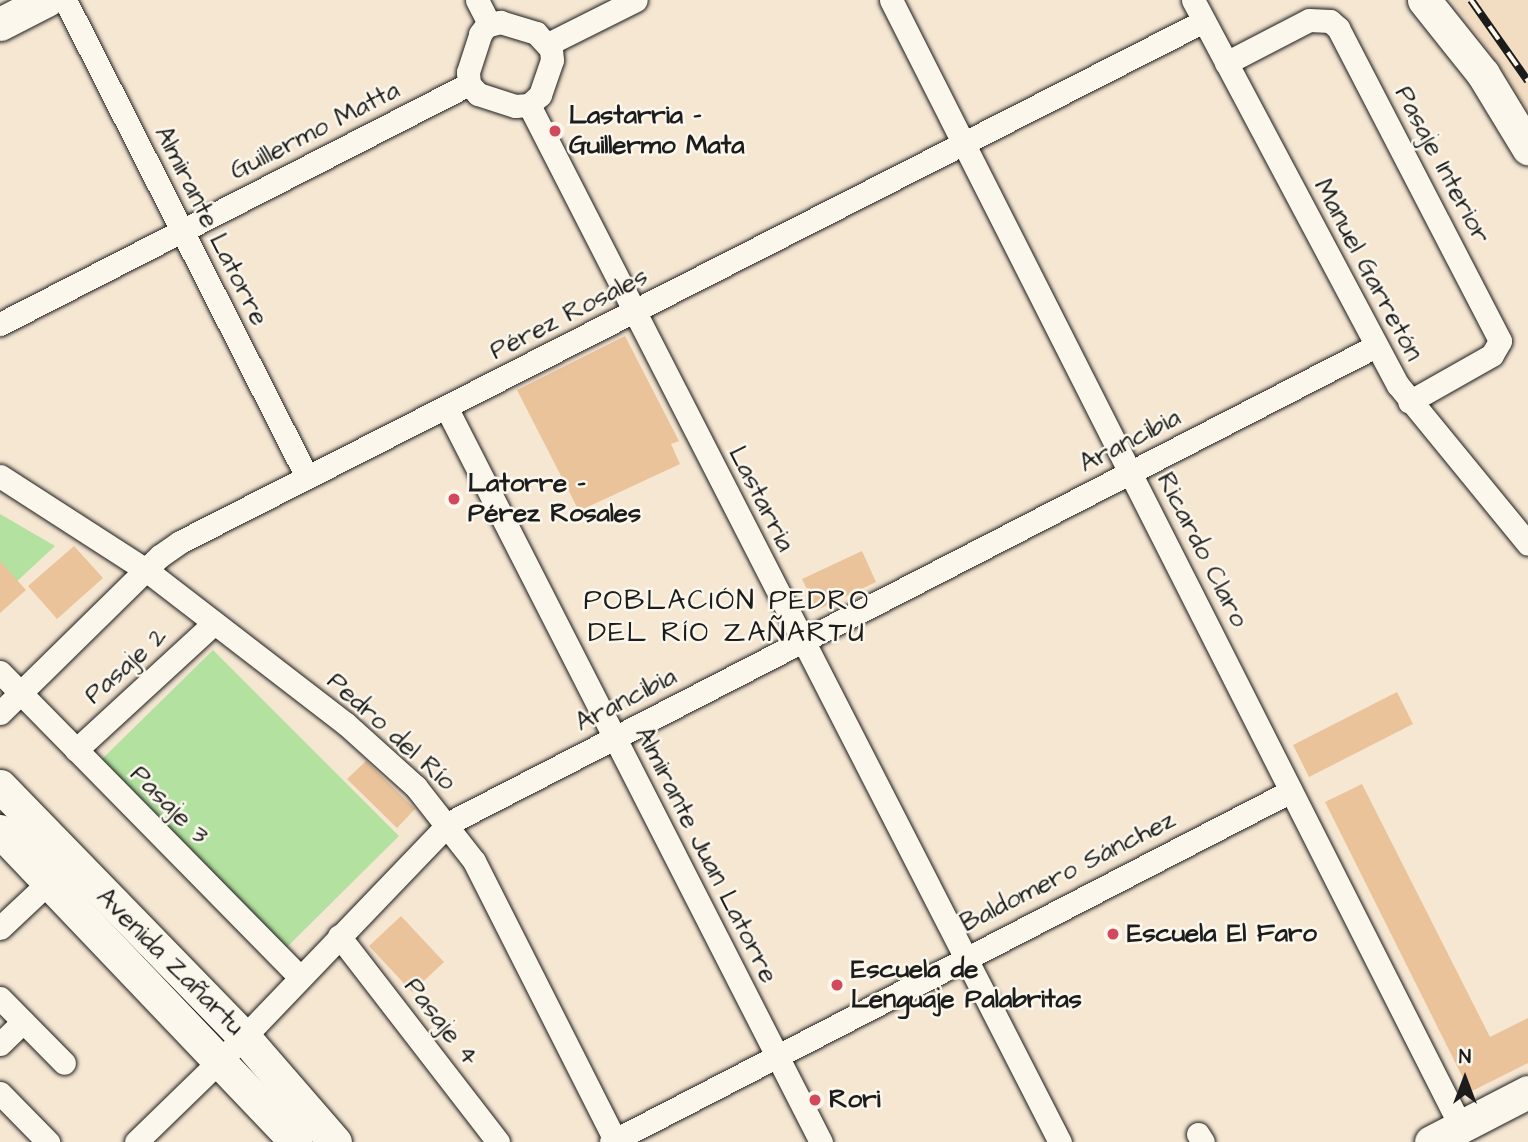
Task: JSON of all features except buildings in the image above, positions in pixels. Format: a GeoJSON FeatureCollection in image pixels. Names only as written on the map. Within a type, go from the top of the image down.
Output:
{"type":"FeatureCollection","features":[{"type":"Feature","properties":{"kind":"street"},"geometry":{"type":"LineString","coordinates":[[0,24],[47,0]]}},
{"type":"Feature","properties":{"kind":"street","name":"Almirante Latorre"},"geometry":{"type":"LineString","coordinates":[[65,0],[307,477]]}},
{"type":"Feature","properties":{"kind":"street"},"geometry":{"type":"LineString","coordinates":[[477,0],[489,24]]}},
{"type":"Feature","properties":{"kind":"street"},"geometry":{"type":"LineString","coordinates":[[548,44],[636,0]]}},
{"type":"Feature","properties":{"kind":"street","name":"Ricardo Claro"},"geometry":{"type":"LineString","coordinates":[[891,0],[1291,790],[1442,1138]]}},
{"type":"Feature","properties":{"kind":"street","name":"Manuel Garretón"},"geometry":{"type":"LineString","coordinates":[[1193,0],[1376,346],[1409,402],[1528,544]]}},
{"type":"Feature","properties":{"kind":"street"},"geometry":{"type":"LineString","coordinates":[[1424,0],[1483,74],[1528,148]]}},
{"type":"Feature","properties":{"kind":"street","name":"Pasaje Interior"},"geometry":{"type":"LineString","coordinates":[[1226,63],[1310,20],[1322,19],[1338,28],[1500,341],[1492,355],[1409,402]]}},
{"type":"Feature","properties":{"kind":"street","name":"Pérez Rosales"},"geometry":{"type":"LineString","coordinates":[[0,713],[146,570],[180,542],[1204,21]]}},
{"type":"Feature","properties":{"kind":"street"},"geometry":{"type":"LineString","coordinates":[[500,22],[536,33],[548,44],[552,60],[540,95],[529,105],[515,106],[478,94],[469,84],[468,72],[481,34],[489,24],[500,22]]}},
{"type":"Feature","properties":{"kind":"street","name":"Guillermo Matta"},"geometry":{"type":"LineString","coordinates":[[0,324],[469,84]]}},
{"type":"Feature","properties":{"kind":"street","name":"Lastarria"},"geometry":{"type":"LineString","coordinates":[[529,105],[1060,1142]]}},
{"type":"Feature","properties":{"kind":"street","name":"Arancibia"},"geometry":{"type":"LineString","coordinates":[[136,1142],[244,1037],[449,823],[1376,346]]}},
{"type":"Feature","properties":{"kind":"street","name":"Almirante Juan Latorre"},"geometry":{"type":"LineString","coordinates":[[446,407],[821,1142]]}},
{"type":"Feature","properties":{"kind":"street","name":"Pedro del Río"},"geometry":{"type":"LineString","coordinates":[[0,476],[146,570],[370,743],[449,823],[487,885],[614,1141]]}},
{"type":"Feature","properties":{"kind":"street","name":"Pasaje 2"},"geometry":{"type":"LineString","coordinates":[[76,750],[214,623]]}},
{"type":"Feature","properties":{"kind":"street","name":"Pasaje 3"},"geometry":{"type":"LineString","coordinates":[[0,672],[300,978]]}},
{"type":"Feature","properties":{"kind":"street","name":"Avenida Zañartu"},"geometry":{"type":"LineString","coordinates":[[0,786],[244,1037],[335,1142]]}},
{"type":"Feature","properties":{"kind":"street","name":"Baldomero Sánchez"},"geometry":{"type":"LineString","coordinates":[[614,1141],[965,956],[1291,790]]}},
{"type":"Feature","properties":{"kind":"street","name":"Avenida Zañartu"},"geometry":{"type":"LineString","coordinates":[[0,831],[296,1142]]}},
{"type":"Feature","properties":{"kind":"street"},"geometry":{"type":"LineString","coordinates":[[0,928],[49,881]]}},
{"type":"Feature","properties":{"kind":"street","name":"Pasaje 4"},"geometry":{"type":"LineString","coordinates":[[339,936],[498,1142]]}},
{"type":"Feature","properties":{"kind":"street"},"geometry":{"type":"LineString","coordinates":[[0,998],[64,1063]]}},
{"type":"Feature","properties":{"kind":"street"},"geometry":{"type":"LineString","coordinates":[[0,1044],[23,1022]]}},
{"type":"Feature","properties":{"kind":"street"},"geometry":{"type":"LineString","coordinates":[[1442,1138],[1528,1092]]}},
{"type":"Feature","properties":{"kind":"street"},"geometry":{"type":"LineString","coordinates":[[0,1093],[48,1142]]}},
{"type":"Feature","properties":{"kind":"shaded area"},"geometry":{"type":"Polygon","coordinates":[[[1452,0],[1528,0],[1528,111],[1508,78],[1452,0]]]}},
{"type":"Feature","properties":{"kind":"green space"},"geometry":{"type":"Polygon","coordinates":[[[0,514],[55,546],[13,585],[0,570],[0,514]]]}},
{"type":"Feature","properties":{"kind":"green space"},"geometry":{"type":"Polygon","coordinates":[[[213,650],[399,836],[285,949],[99,762],[213,650]]]}},
{"type":"Feature","properties":{"kind":"railway"},"geometry":{"type":"LineString","coordinates":[[1471,0],[1528,81]]}},
{"type":"Feature","properties":{"kind":"place","name":"Lastarria - Guillermo Mata"},"geometry":{"type":"Point","coordinates":[555,131]}},
{"type":"Feature","properties":{"kind":"place","name":"Latorre - Pérez Rosales"},"geometry":{"type":"Point","coordinates":[454,499]}},
{"type":"Feature","properties":{"kind":"place","name":"Escuela El Faro"},"geometry":{"type":"Point","coordinates":[1113,934]}},
{"type":"Feature","properties":{"kind":"place","name":"Escuela de Lenguaje Palabritas"},"geometry":{"type":"Point","coordinates":[837,985]}},
{"type":"Feature","properties":{"kind":"place","name":"Rori"},"geometry":{"type":"Point","coordinates":[815,1100]}},
{"type":"Feature","properties":{"kind":"district","name":"POBLACIÓN PEDRO DEL RÍO ZAÑARTU"},"geometry":{"type":"Point","coordinates":[727,617]}}]}
